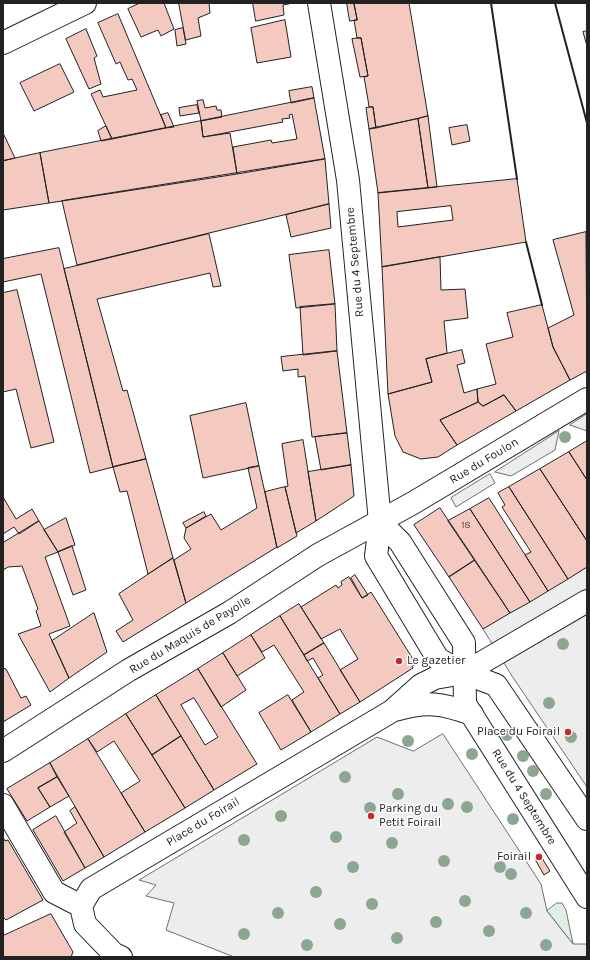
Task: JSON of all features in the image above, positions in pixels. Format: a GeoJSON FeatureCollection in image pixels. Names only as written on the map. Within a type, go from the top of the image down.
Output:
{"type":"FeatureCollection","features":[{"type":"Feature","properties":{"kind":"street"},"geometry":{"type":"LineString","coordinates":[[3,43],[85,3]]}},
{"type":"Feature","properties":{"kind":"street","name":"Rue du 4 Septembre"},"geometry":{"type":"LineString","coordinates":[[319,3],[348,180],[380,522],[376,556],[438,659],[464,673],[496,685],[587,819]]}},
{"type":"Feature","properties":{"kind":"street","name":"Rue du Foulon"},"geometry":{"type":"LineString","coordinates":[[380,522],[587,399]]}},
{"type":"Feature","properties":{"kind":"street","name":"Rue du 4 Septembre"},"geometry":{"type":"LineString","coordinates":[[380,522],[400,542],[464,643],[466,704],[587,897]]}},
{"type":"Feature","properties":{"kind":"street","name":"Rue du Maquis de Payolle"},"geometry":{"type":"LineString","coordinates":[[3,752],[129,670],[229,613],[318,555],[380,522]]}},
{"type":"Feature","properties":{"kind":"street","name":"Place du Foirail"},"geometry":{"type":"LineString","coordinates":[[81,906],[91,889],[392,711],[421,685],[435,678],[464,673],[587,601]]}},
{"type":"Feature","properties":{"kind":"street","name":"Place du Foirail"},"geometry":{"type":"LineString","coordinates":[[392,711],[415,704],[433,704],[452,707],[472,714]]}},
{"type":"Feature","properties":{"kind":"street"},"geometry":{"type":"LineString","coordinates":[[3,805],[54,892],[81,906],[85,924],[114,956]]}},
{"type":"Feature","properties":{"kind":"green space"},"geometry":{"type":"Polygon","coordinates":[[[557,903],[562,903],[566,910],[573,944],[547,911],[557,903]]]}},
{"type":"Feature","properties":{"kind":"shaded area"},"geometry":{"type":"Polygon","coordinates":[[[587,414],[587,431],[570,425],[587,414]]]}},
{"type":"Feature","properties":{"kind":"shaded area"},"geometry":{"type":"Polygon","coordinates":[[[559,431],[555,450],[511,476],[495,472],[559,431]]]}},
{"type":"Feature","properties":{"kind":"shaded area"},"geometry":{"type":"Polygon","coordinates":[[[490,474],[495,483],[456,507],[451,498],[490,474]]]}},
{"type":"Feature","properties":{"kind":"shaded area","name":"Place du Foirail"},"geometry":{"type":"Polygon","coordinates":[[[587,567],[587,787],[512,676],[483,629],[587,567]]]}},
{"type":"Feature","properties":{"kind":"shaded area","name":"Parking du Petit Foirail"},"geometry":{"type":"Polygon","coordinates":[[[443,734],[541,884],[547,911],[573,944],[587,944],[587,957],[234,957],[166,930],[174,903],[146,896],[156,885],[139,880],[377,737],[413,751],[443,734]]]}},
{"type":"Feature","properties":{"kind":"building"},"geometry":{"type":"Polygon","coordinates":[[[140,3],[164,3],[174,29],[161,36],[158,30],[141,37],[128,9],[140,3]]]}},
{"type":"Feature","properties":{"kind":"building"},"geometry":{"type":"Polygon","coordinates":[[[179,3],[209,3],[210,13],[198,18],[201,36],[186,40],[179,3]]]}},
{"type":"Feature","properties":{"kind":"building"},"geometry":{"type":"Polygon","coordinates":[[[253,3],[293,3],[283,5],[284,15],[256,21],[253,3]]]}},
{"type":"Feature","properties":{"kind":"building"},"geometry":{"type":"Polygon","coordinates":[[[347,3],[354,3],[357,20],[350,21],[347,3]]]}},
{"type":"Feature","properties":{"kind":"building"},"geometry":{"type":"Polygon","coordinates":[[[354,3],[409,3],[428,116],[376,128],[373,107],[369,107],[364,77],[368,76],[361,38],[357,38],[354,20],[357,20],[354,3]]]}},
{"type":"Feature","properties":{"kind":"building"},"geometry":{"type":"Polygon","coordinates":[[[118,14],[166,128],[112,139],[91,94],[100,90],[103,97],[137,90],[132,79],[128,80],[120,62],[116,64],[98,23],[118,14]]]}},
{"type":"Feature","properties":{"kind":"building"},"geometry":{"type":"Polygon","coordinates":[[[285,20],[291,57],[257,63],[251,28],[285,20]]]}},
{"type":"Feature","properties":{"kind":"building"},"geometry":{"type":"Polygon","coordinates":[[[183,28],[186,44],[177,46],[175,30],[183,28]]]}},
{"type":"Feature","properties":{"kind":"building"},"geometry":{"type":"Polygon","coordinates":[[[86,29],[97,56],[94,58],[101,84],[89,89],[66,39],[86,29]]]}},
{"type":"Feature","properties":{"kind":"building"},"geometry":{"type":"Polygon","coordinates":[[[587,31],[587,46],[583,32],[587,31]]]}},
{"type":"Feature","properties":{"kind":"building"},"geometry":{"type":"Polygon","coordinates":[[[361,38],[368,76],[360,77],[352,39],[361,38]]]}},
{"type":"Feature","properties":{"kind":"building"},"geometry":{"type":"Polygon","coordinates":[[[60,64],[74,92],[34,111],[20,83],[60,64]]]}},
{"type":"Feature","properties":{"kind":"building"},"geometry":{"type":"Polygon","coordinates":[[[312,87],[314,98],[291,103],[289,91],[312,87]]]}},
{"type":"Feature","properties":{"kind":"building"},"geometry":{"type":"Polygon","coordinates":[[[314,98],[325,159],[237,174],[233,147],[271,140],[272,143],[297,139],[292,114],[289,115],[290,118],[282,119],[283,122],[203,137],[201,121],[314,98]]]}},
{"type":"Feature","properties":{"kind":"building"},"geometry":{"type":"Polygon","coordinates":[[[203,100],[205,108],[216,106],[217,110],[221,110],[222,117],[201,121],[197,101],[203,100]]]}},
{"type":"Feature","properties":{"kind":"building"},"geometry":{"type":"Polygon","coordinates":[[[197,105],[199,113],[180,116],[179,108],[197,105]]]}},
{"type":"Feature","properties":{"kind":"building"},"geometry":{"type":"Polygon","coordinates":[[[373,107],[376,128],[369,129],[366,108],[373,107]]]}},
{"type":"Feature","properties":{"kind":"building"},"geometry":{"type":"Polygon","coordinates":[[[168,113],[174,127],[166,128],[161,115],[168,113]]]}},
{"type":"Feature","properties":{"kind":"building"},"geometry":{"type":"Polygon","coordinates":[[[428,116],[437,187],[428,188],[418,119],[428,116]]]}},
{"type":"Feature","properties":{"kind":"building"},"geometry":{"type":"Polygon","coordinates":[[[418,119],[428,188],[378,193],[369,129],[418,119]]]}},
{"type":"Feature","properties":{"kind":"building"},"geometry":{"type":"Polygon","coordinates":[[[201,121],[203,137],[230,133],[237,174],[49,203],[40,153],[201,121]]]}},
{"type":"Feature","properties":{"kind":"building"},"geometry":{"type":"Polygon","coordinates":[[[467,125],[470,141],[452,145],[449,128],[467,125]]]}},
{"type":"Feature","properties":{"kind":"building"},"geometry":{"type":"Polygon","coordinates":[[[106,126],[112,139],[101,141],[98,131],[106,126]]]}},
{"type":"Feature","properties":{"kind":"building"},"geometry":{"type":"Polygon","coordinates":[[[3,133],[15,158],[3,161],[3,133]]]}},
{"type":"Feature","properties":{"kind":"building"},"geometry":{"type":"Polygon","coordinates":[[[40,153],[49,203],[3,210],[3,161],[40,153]]]}},
{"type":"Feature","properties":{"kind":"building"},"geometry":{"type":"Polygon","coordinates":[[[325,159],[329,204],[77,265],[62,201],[325,159]]]}},
{"type":"Feature","properties":{"kind":"building"},"geometry":{"type":"Polygon","coordinates":[[[517,179],[526,242],[382,267],[378,193],[517,179]],[[451,206],[397,212],[398,227],[453,220],[451,206]]]}},
{"type":"Feature","properties":{"kind":"building"},"geometry":{"type":"Polygon","coordinates":[[[329,204],[331,228],[291,237],[286,215],[329,204]]]}},
{"type":"Feature","properties":{"kind":"building"},"geometry":{"type":"Polygon","coordinates":[[[586,232],[587,371],[570,380],[553,347],[548,328],[574,315],[553,240],[586,232]]]}},
{"type":"Feature","properties":{"kind":"building"},"geometry":{"type":"Polygon","coordinates":[[[209,234],[221,286],[213,287],[210,273],[97,299],[123,391],[127,390],[146,459],[113,467],[64,269],[209,234]]]}},
{"type":"Feature","properties":{"kind":"building"},"geometry":{"type":"Polygon","coordinates":[[[59,248],[113,467],[90,473],[41,274],[3,282],[3,259],[59,248]]]}},
{"type":"Feature","properties":{"kind":"building"},"geometry":{"type":"Polygon","coordinates":[[[329,250],[335,304],[296,308],[289,255],[329,250]]]}},
{"type":"Feature","properties":{"kind":"building"},"geometry":{"type":"Polygon","coordinates":[[[440,257],[441,290],[465,289],[468,318],[444,321],[447,353],[426,359],[432,382],[388,394],[382,267],[440,257]]]}},
{"type":"Feature","properties":{"kind":"building"},"geometry":{"type":"Polygon","coordinates":[[[17,290],[54,442],[31,448],[16,389],[3,392],[3,293],[17,290]]]}},
{"type":"Feature","properties":{"kind":"building"},"geometry":{"type":"Polygon","coordinates":[[[335,304],[337,351],[303,355],[300,307],[335,304]]]}},
{"type":"Feature","properties":{"kind":"building"},"geometry":{"type":"Polygon","coordinates":[[[542,305],[553,347],[570,380],[516,411],[504,395],[483,406],[478,402],[477,389],[496,384],[486,344],[513,337],[507,313],[542,305]]]}},
{"type":"Feature","properties":{"kind":"building"},"geometry":{"type":"Polygon","coordinates":[[[462,350],[465,363],[457,365],[464,393],[477,389],[478,402],[440,420],[457,445],[438,457],[421,459],[403,452],[395,436],[388,394],[432,382],[426,359],[462,350]]]}},
{"type":"Feature","properties":{"kind":"building"},"geometry":{"type":"Polygon","coordinates":[[[337,351],[347,433],[312,437],[305,376],[298,377],[298,369],[283,371],[281,357],[337,351]]]}},
{"type":"Feature","properties":{"kind":"building"},"geometry":{"type":"Polygon","coordinates":[[[504,395],[516,411],[457,445],[440,420],[478,402],[483,406],[504,395]]]}},
{"type":"Feature","properties":{"kind":"building"},"geometry":{"type":"Polygon","coordinates":[[[246,403],[259,466],[203,478],[190,416],[246,403]]]}},
{"type":"Feature","properties":{"kind":"building"},"geometry":{"type":"Polygon","coordinates":[[[347,433],[351,465],[321,470],[315,437],[347,433]]]}},
{"type":"Feature","properties":{"kind":"building"},"geometry":{"type":"Polygon","coordinates":[[[303,440],[316,521],[296,533],[285,487],[288,486],[282,444],[303,440]]]}},
{"type":"Feature","properties":{"kind":"building"},"geometry":{"type":"Polygon","coordinates":[[[587,441],[587,480],[569,452],[587,441]]]}},
{"type":"Feature","properties":{"kind":"building"},"geometry":{"type":"Polygon","coordinates":[[[569,452],[587,480],[587,541],[540,469],[569,452]]]}},
{"type":"Feature","properties":{"kind":"building"},"geometry":{"type":"Polygon","coordinates":[[[146,459],[173,558],[148,574],[127,491],[120,492],[113,467],[146,459]]]}},
{"type":"Feature","properties":{"kind":"building"},"geometry":{"type":"Polygon","coordinates":[[[351,465],[354,496],[316,521],[308,472],[351,465]]]}},
{"type":"Feature","properties":{"kind":"building"},"geometry":{"type":"Polygon","coordinates":[[[259,466],[277,547],[186,603],[174,560],[191,549],[184,538],[186,528],[211,514],[221,530],[257,508],[248,468],[259,466]]]}},
{"type":"Feature","properties":{"kind":"building"},"geometry":{"type":"Polygon","coordinates":[[[540,469],[587,541],[587,567],[568,579],[509,487],[540,469]]]}},
{"type":"Feature","properties":{"kind":"building"},"geometry":{"type":"Polygon","coordinates":[[[285,487],[297,536],[277,548],[265,492],[285,487]]]}},
{"type":"Feature","properties":{"kind":"building"},"geometry":{"type":"Polygon","coordinates":[[[509,487],[568,579],[548,591],[525,555],[531,552],[502,507],[505,505],[498,493],[509,487]]]}},
{"type":"Feature","properties":{"kind":"building"},"geometry":{"type":"Polygon","coordinates":[[[3,497],[16,519],[32,509],[39,521],[19,534],[14,527],[3,534],[3,497]]]}},
{"type":"Feature","properties":{"kind":"building"},"geometry":{"type":"Polygon","coordinates":[[[489,498],[548,591],[530,602],[470,509],[489,498]]]}},
{"type":"Feature","properties":{"kind":"building"},"geometry":{"type":"Polygon","coordinates":[[[440,508],[475,560],[449,577],[414,525],[440,508]]]}},
{"type":"Feature","properties":{"kind":"building"},"geometry":{"type":"Polygon","coordinates":[[[470,509],[530,602],[510,613],[448,521],[470,509]]]}},
{"type":"Feature","properties":{"kind":"building"},"geometry":{"type":"Polygon","coordinates":[[[204,512],[206,516],[186,528],[183,523],[204,512]]]}},
{"type":"Feature","properties":{"kind":"building"},"geometry":{"type":"Polygon","coordinates":[[[66,518],[75,545],[58,552],[44,530],[66,518]]]}},
{"type":"Feature","properties":{"kind":"building"},"geometry":{"type":"Polygon","coordinates":[[[39,521],[58,552],[45,557],[70,626],[49,634],[69,678],[50,692],[18,634],[41,626],[36,611],[38,609],[22,566],[8,567],[3,570],[3,543],[39,521]]]}},
{"type":"Feature","properties":{"kind":"building"},"geometry":{"type":"Polygon","coordinates":[[[72,546],[86,590],[73,595],[58,552],[72,546]]]}},
{"type":"Feature","properties":{"kind":"building"},"geometry":{"type":"Polygon","coordinates":[[[173,558],[186,603],[123,642],[116,631],[133,620],[119,594],[173,558]]]}},
{"type":"Feature","properties":{"kind":"building"},"geometry":{"type":"Polygon","coordinates":[[[475,560],[510,613],[483,629],[449,577],[475,560]]]}},
{"type":"Feature","properties":{"kind":"building"},"geometry":{"type":"Polygon","coordinates":[[[355,575],[368,595],[362,598],[351,578],[355,575]]]}},
{"type":"Feature","properties":{"kind":"building"},"geometry":{"type":"Polygon","coordinates":[[[349,577],[362,598],[371,592],[416,664],[412,666],[413,668],[360,702],[340,670],[358,659],[340,629],[321,639],[301,607],[336,585],[338,588],[342,585],[341,582],[349,577]]]}},
{"type":"Feature","properties":{"kind":"building"},"geometry":{"type":"Polygon","coordinates":[[[299,604],[324,643],[304,655],[280,616],[299,604]]]}},
{"type":"Feature","properties":{"kind":"building"},"geometry":{"type":"Polygon","coordinates":[[[94,613],[107,652],[69,678],[52,641],[94,613]]]}},
{"type":"Feature","properties":{"kind":"building"},"geometry":{"type":"Polygon","coordinates":[[[280,616],[340,714],[311,732],[292,700],[304,692],[274,645],[262,652],[251,635],[280,616]]]}},
{"type":"Feature","properties":{"kind":"building"},"geometry":{"type":"Polygon","coordinates":[[[251,635],[265,658],[237,676],[223,653],[251,635]]]}},
{"type":"Feature","properties":{"kind":"building"},"geometry":{"type":"Polygon","coordinates":[[[324,643],[360,702],[340,714],[318,678],[323,675],[313,658],[307,661],[304,655],[324,643]]]}},
{"type":"Feature","properties":{"kind":"building"},"geometry":{"type":"Polygon","coordinates":[[[223,653],[246,690],[221,707],[198,669],[223,653]]]}},
{"type":"Feature","properties":{"kind":"building"},"geometry":{"type":"Polygon","coordinates":[[[3,668],[6,669],[21,698],[26,696],[31,705],[3,722],[3,668]]]}},
{"type":"Feature","properties":{"kind":"building"},"geometry":{"type":"Polygon","coordinates":[[[198,669],[257,764],[214,790],[156,695],[198,669]],[[194,698],[181,705],[205,745],[218,737],[194,698]]]}},
{"type":"Feature","properties":{"kind":"building"},"geometry":{"type":"Polygon","coordinates":[[[156,695],[181,736],[152,755],[126,714],[156,695]]]}},
{"type":"Feature","properties":{"kind":"building"},"geometry":{"type":"Polygon","coordinates":[[[288,695],[311,732],[281,750],[259,713],[288,695]]]}},
{"type":"Feature","properties":{"kind":"building"},"geometry":{"type":"Polygon","coordinates":[[[126,714],[185,808],[145,832],[121,793],[140,781],[114,741],[97,752],[88,739],[126,714]]]}},
{"type":"Feature","properties":{"kind":"building"},"geometry":{"type":"Polygon","coordinates":[[[181,736],[214,790],[185,808],[152,755],[181,736]]]}},
{"type":"Feature","properties":{"kind":"building"},"geometry":{"type":"Polygon","coordinates":[[[88,739],[145,832],[104,857],[50,763],[88,739]]]}},
{"type":"Feature","properties":{"kind":"building"},"geometry":{"type":"Polygon","coordinates":[[[50,763],[57,777],[38,788],[50,807],[27,821],[7,789],[50,763]]]}},
{"type":"Feature","properties":{"kind":"building"},"geometry":{"type":"Polygon","coordinates":[[[57,777],[69,796],[50,807],[38,788],[57,777]]]}},
{"type":"Feature","properties":{"kind":"building"},"geometry":{"type":"Polygon","coordinates":[[[75,807],[104,857],[85,868],[64,832],[77,823],[70,811],[75,807]]]}},
{"type":"Feature","properties":{"kind":"building"},"geometry":{"type":"Polygon","coordinates":[[[56,816],[85,868],[63,881],[33,830],[56,816]]]}},
{"type":"Feature","properties":{"kind":"building"},"geometry":{"type":"Polygon","coordinates":[[[3,837],[5,841],[8,840],[43,900],[6,920],[3,917],[3,837]]]}},
{"type":"Feature","properties":{"kind":"building"},"geometry":{"type":"Polygon","coordinates":[[[542,858],[550,871],[544,875],[536,861],[542,858]]]}},
{"type":"Feature","properties":{"kind":"building"},"geometry":{"type":"Polygon","coordinates":[[[51,914],[73,952],[71,957],[3,957],[3,936],[51,914]]]}},
{"type":"Feature","properties":{"kind":"wall"},"geometry":{"type":"LineString","coordinates":[[491,3],[517,179]]}},
{"type":"Feature","properties":{"kind":"wall"},"geometry":{"type":"LineString","coordinates":[[555,3],[587,123]]}},
{"type":"Feature","properties":{"kind":"wall"},"geometry":{"type":"LineString","coordinates":[[526,242],[542,305]]}},
{"type":"Feature","properties":{"kind":"place","name":"Le gazetier"},"geometry":{"type":"Point","coordinates":[399,661]}},
{"type":"Feature","properties":{"kind":"place","name":"Place du Foirail"},"geometry":{"type":"Point","coordinates":[568,732]}},
{"type":"Feature","properties":{"kind":"place","name":"Parking du Petit Foirail"},"geometry":{"type":"Point","coordinates":[371,816]}},
{"type":"Feature","properties":{"kind":"place","name":"Foirail"},"geometry":{"type":"Point","coordinates":[539,857]}}]}
